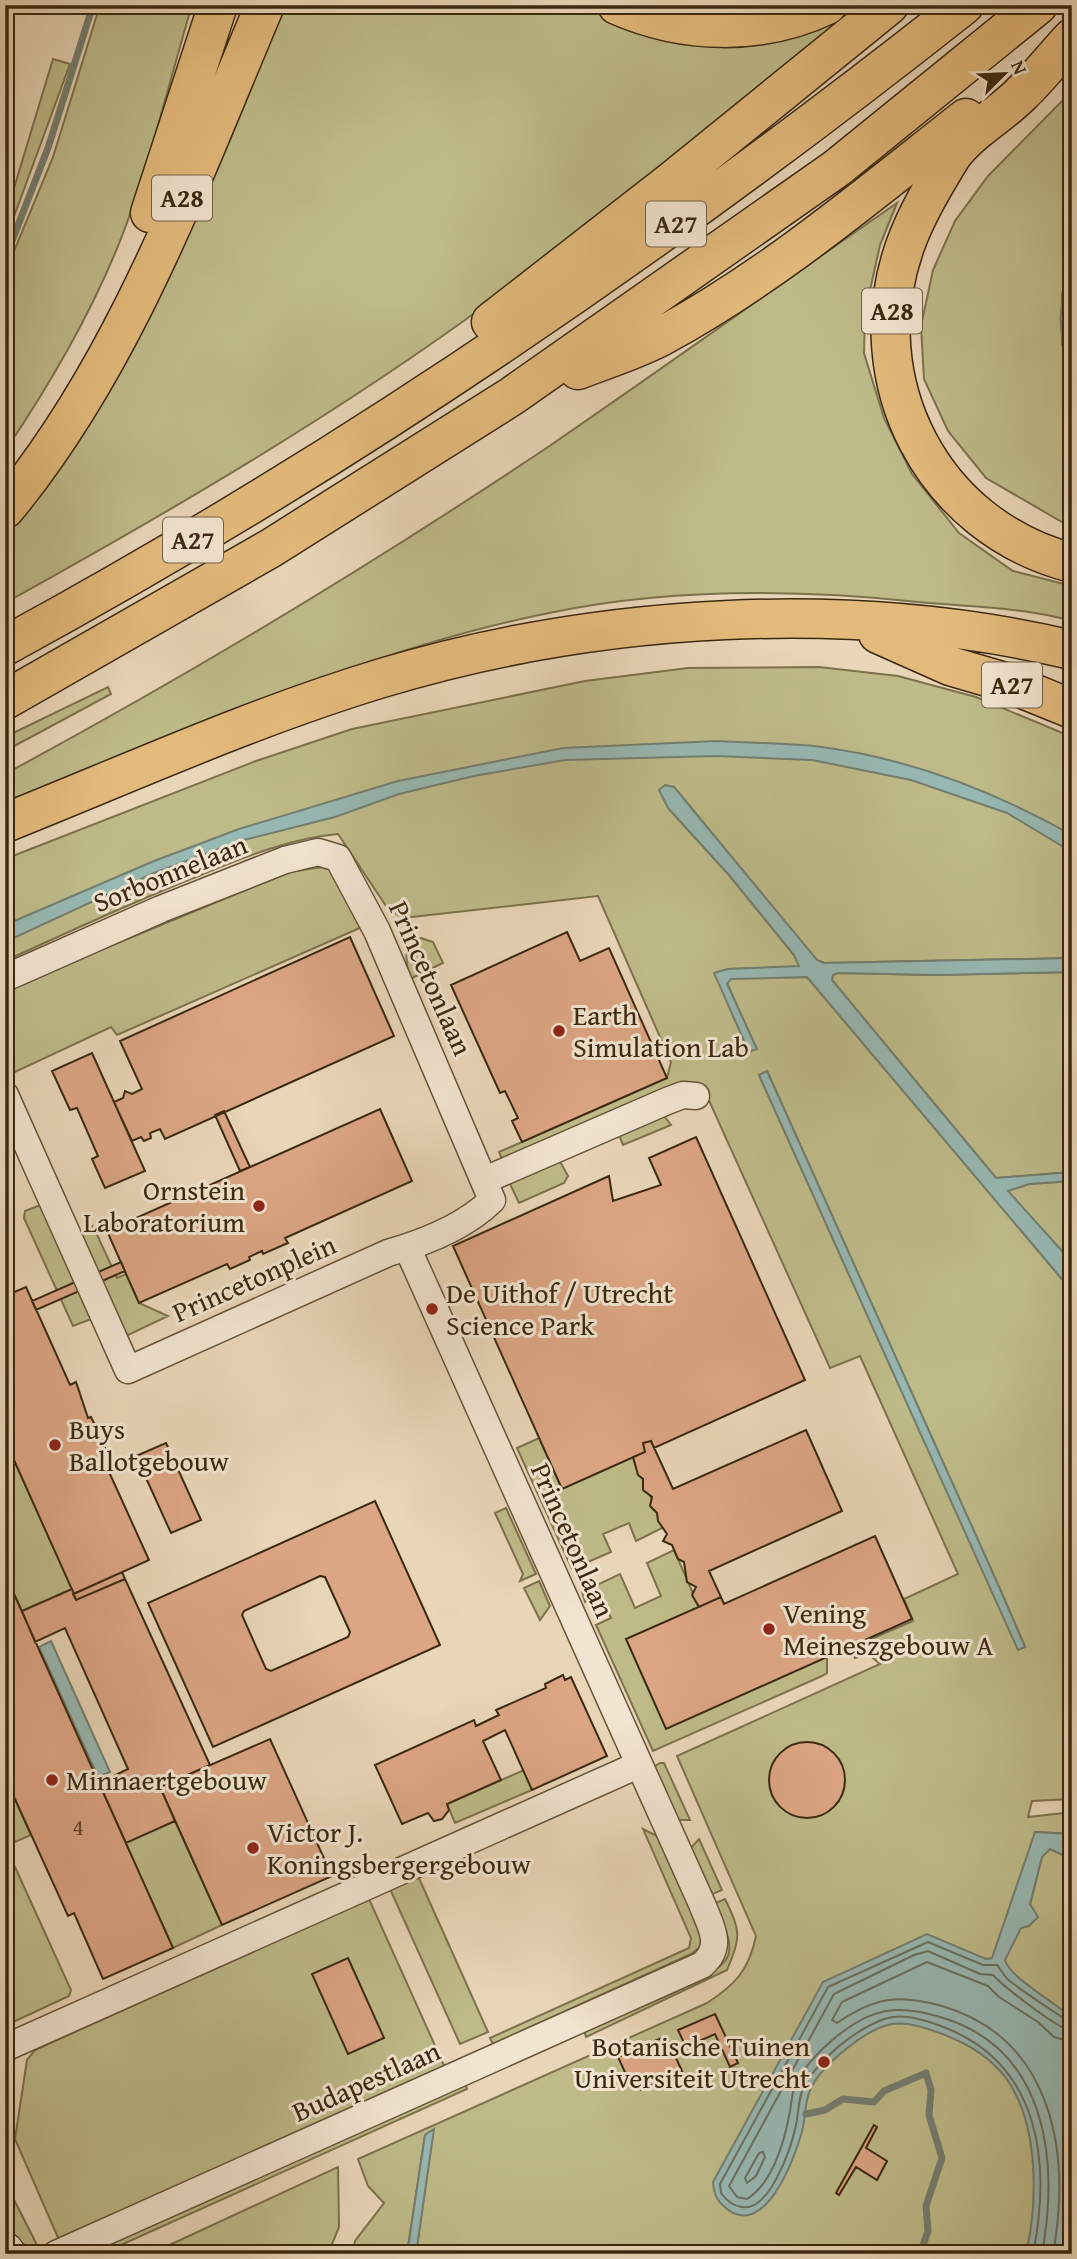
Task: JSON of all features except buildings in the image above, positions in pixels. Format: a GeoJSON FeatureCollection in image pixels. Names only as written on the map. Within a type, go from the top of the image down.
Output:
{"type":"FeatureCollection","features":[{"type":"Feature","properties":{"kind":"highway","name":"A28"},"geometry":{"type":"LineString","coordinates":[[90,387],[188,105],[218,5]]}},
{"type":"Feature","properties":{"kind":"highway","name":"A28"},"geometry":{"type":"LineString","coordinates":[[5,509],[57,442],[90,387],[148,274],[265,5]]}},
{"type":"Feature","properties":{"kind":"highway"},"geometry":{"type":"LineString","coordinates":[[617,5],[644,17],[686,27],[727,29],[777,22],[827,5]]}},
{"type":"Feature","properties":{"kind":"highway","name":"A27"},"geometry":{"type":"LineString","coordinates":[[377,427],[438,363],[672,181],[889,5]]}},
{"type":"Feature","properties":{"kind":"highway","name":"A27"},"geometry":{"type":"LineString","coordinates":[[5,646],[254,504],[377,427],[721,192],[964,5]]}},
{"type":"Feature","properties":{"kind":"highway","name":"A27"},"geometry":{"type":"LineString","coordinates":[[5,700],[271,548],[512,396],[837,168],[1038,5]]}},
{"type":"Feature","properties":{"kind":"highway","name":"A28"},"geometry":{"type":"LineString","coordinates":[[1072,36],[1022,94],[954,154],[927,199],[905,246],[896,283],[891,347],[896,384],[906,417],[938,474],[960,500],[1014,542],[1072,563]]}},
{"type":"Feature","properties":{"kind":"highway","name":"A27"},"geometry":{"type":"LineString","coordinates":[[512,396],[660,337],[748,284],[837,220],[1072,36]]}},
{"type":"Feature","properties":{"kind":"highway","name":"A27"},"geometry":{"type":"LineString","coordinates":[[5,823],[312,701],[460,657],[573,635],[654,626],[733,621],[851,621],[950,666],[1008,683],[1072,709]]}},
{"type":"Feature","properties":{"kind":"highway"},"geometry":{"type":"LineString","coordinates":[[851,621],[978,633],[1072,649]]}},
{"type":"Feature","properties":{"kind":"street","name":"Sorbonnelaan"},"geometry":{"type":"LineString","coordinates":[[5,978],[161,909],[285,860],[318,852],[338,858],[353,880]]}},
{"type":"Feature","properties":{"kind":"street","name":"Princetonlaan"},"geometry":{"type":"LineString","coordinates":[[353,880],[492,1200],[477,1215],[407,1247],[714,1935],[716,1945],[712,1956],[702,1965]]}},
{"type":"Feature","properties":{"kind":"street","name":"Princetonplein"},"geometry":{"type":"LineString","coordinates":[[5,1095],[128,1370],[388,1253],[407,1247]]}},
{"type":"Feature","properties":{"kind":"street"},"geometry":{"type":"LineString","coordinates":[[485,1180],[602,1127],[683,1095],[696,1096]]}},
{"type":"Feature","properties":{"kind":"street"},"geometry":{"type":"LineString","coordinates":[[5,2048],[638,1765]]}},
{"type":"Feature","properties":{"kind":"street","name":"Budapestlaan"},"geometry":{"type":"LineString","coordinates":[[56,2254],[702,1965]]}},
{"type":"Feature","properties":{"kind":"shaded area"},"geometry":{"type":"Polygon","coordinates":[[[100,5],[192,5],[142,179],[110,265],[70,347],[5,451],[5,273],[53,157],[100,5]]]}},
{"type":"Feature","properties":{"kind":"shaded area"},"geometry":{"type":"Polygon","coordinates":[[[281,5],[602,5],[626,17],[860,5],[587,228],[435,341],[376,382],[254,459],[5,603],[5,532],[16,520],[281,5]]]}},
{"type":"Feature","properties":{"kind":"shaded area"},"geometry":{"type":"Polygon","coordinates":[[[53,59],[70,64],[5,241],[5,218],[53,59]]]}},
{"type":"Feature","properties":{"kind":"shaded area"},"geometry":{"type":"Polygon","coordinates":[[[1072,91],[1072,266],[1062,294],[1062,344],[1072,366],[1072,524],[1062,522],[986,478],[948,431],[924,379],[921,326],[933,270],[955,221],[988,176],[1072,91]]]}},
{"type":"Feature","properties":{"kind":"shaded area"},"geometry":{"type":"Polygon","coordinates":[[[897,203],[880,245],[865,313],[864,353],[884,418],[912,474],[959,533],[1013,571],[1072,586],[1072,621],[1015,610],[779,593],[686,595],[594,605],[480,629],[342,671],[5,802],[5,774],[281,617],[415,533],[548,447],[897,203]]]}},
{"type":"Feature","properties":{"kind":"shaded area"},"geometry":{"type":"Polygon","coordinates":[[[819,667],[898,676],[976,697],[1072,737],[1072,958],[824,963],[816,960],[674,787],[668,808],[729,875],[794,955],[800,967],[728,969],[715,973],[749,1052],[756,1048],[727,983],[731,978],[807,977],[1072,1291],[1072,1799],[1032,1801],[1028,1817],[1072,1812],[1072,1834],[1035,1832],[1030,1905],[1042,1856],[1050,1849],[1072,1859],[1072,2254],[416,2254],[433,2130],[425,2135],[407,2254],[353,2254],[355,2241],[384,2203],[368,2186],[358,2159],[707,2003],[733,1983],[745,1967],[756,1936],[677,1756],[880,1664],[868,1654],[855,1658],[850,1648],[913,1621],[904,1599],[958,1574],[860,1356],[830,1368],[702,1085],[502,1159],[499,1152],[667,1078],[671,1062],[598,896],[403,918],[388,909],[338,834],[268,849],[127,906],[5,961],[5,859],[256,761],[352,729],[585,681],[688,668],[819,667]],[[767,1071],[759,1075],[1018,1649],[1025,1647],[767,1071]]]}},
{"type":"Feature","properties":{"kind":"shaded area"},"geometry":{"type":"Polygon","coordinates":[[[108,687],[111,694],[5,751],[5,737],[108,687]]]}},
{"type":"Feature","properties":{"kind":"shaded area"},"geometry":{"type":"Polygon","coordinates":[[[329,866],[362,927],[117,1035],[111,1027],[15,1072],[5,1068],[6,989],[290,872],[329,866]]]}},
{"type":"Feature","properties":{"kind":"shaded area"},"geometry":{"type":"Polygon","coordinates":[[[421,938],[433,942],[443,963],[410,979],[406,961],[408,950],[421,938]]]}},
{"type":"Feature","properties":{"kind":"shaded area"},"geometry":{"type":"Polygon","coordinates":[[[1072,972],[1072,1172],[996,1178],[832,980],[833,975],[838,973],[936,975],[1072,972]]]}},
{"type":"Feature","properties":{"kind":"shaded area"},"geometry":{"type":"Polygon","coordinates":[[[662,1113],[671,1125],[623,1145],[619,1135],[662,1113]]]}},
{"type":"Feature","properties":{"kind":"shaded area"},"geometry":{"type":"Polygon","coordinates":[[[557,1156],[568,1176],[564,1183],[519,1203],[510,1184],[511,1179],[557,1156]]]}},
{"type":"Feature","properties":{"kind":"shaded area"},"geometry":{"type":"Polygon","coordinates":[[[1072,1181],[1072,1262],[1007,1191],[1029,1184],[1072,1181]]]}},
{"type":"Feature","properties":{"kind":"shaded area"},"geometry":{"type":"Polygon","coordinates":[[[43,1204],[94,1318],[73,1326],[24,1218],[25,1211],[43,1204]]]}},
{"type":"Feature","properties":{"kind":"shaded area"},"geometry":{"type":"Polygon","coordinates":[[[93,1226],[117,1278],[126,1274],[139,1303],[168,1316],[126,1336],[82,1240],[83,1232],[93,1226]]]}},
{"type":"Feature","properties":{"kind":"shaded area"},"geometry":{"type":"Polygon","coordinates":[[[539,1438],[562,1489],[633,1457],[664,1527],[636,1541],[629,1523],[603,1534],[611,1552],[572,1569],[517,1448],[539,1438]]]}},
{"type":"Feature","properties":{"kind":"shaded area"},"geometry":{"type":"Polygon","coordinates":[[[5,1440],[72,1589],[22,1611],[5,1574],[5,1440]]]}},
{"type":"Feature","properties":{"kind":"shaded area"},"geometry":{"type":"Polygon","coordinates":[[[506,1508],[536,1574],[520,1581],[523,1574],[495,1513],[506,1508]]]}},
{"type":"Feature","properties":{"kind":"shaded area"},"geometry":{"type":"Polygon","coordinates":[[[674,1550],[699,1607],[827,1657],[827,1673],[653,1751],[596,1625],[611,1618],[601,1595],[585,1602],[582,1592],[620,1574],[635,1608],[661,1596],[647,1563],[674,1550]]]}},
{"type":"Feature","properties":{"kind":"shaded area"},"geometry":{"type":"Polygon","coordinates":[[[539,1581],[550,1606],[540,1620],[524,1588],[539,1581]]]}},
{"type":"Feature","properties":{"kind":"shaded area"},"geometry":{"type":"Polygon","coordinates":[[[664,1763],[690,1820],[675,1820],[654,1773],[655,1766],[664,1763]]]}},
{"type":"Feature","properties":{"kind":"shaded area"},"geometry":{"type":"Polygon","coordinates":[[[524,1770],[532,1790],[455,1823],[447,1804],[524,1770]]]}},
{"type":"Feature","properties":{"kind":"shaded area"},"geometry":{"type":"Polygon","coordinates":[[[5,1777],[31,1835],[15,1842],[5,1821],[5,1777]]]}},
{"type":"Feature","properties":{"kind":"shaded area"},"geometry":{"type":"Polygon","coordinates":[[[175,1821],[222,1925],[173,1948],[125,1842],[175,1821]]]}},
{"type":"Feature","properties":{"kind":"shaded area"},"geometry":{"type":"Polygon","coordinates":[[[643,1829],[657,1836],[702,1933],[700,1947],[691,1954],[493,2044],[490,2038],[689,1948],[691,1938],[643,1829]]]}},
{"type":"Feature","properties":{"kind":"shaded area"},"geometry":{"type":"Polygon","coordinates":[[[699,1839],[722,1890],[710,1895],[689,1850],[699,1839]]]}},
{"type":"Feature","properties":{"kind":"shaded area"},"geometry":{"type":"Polygon","coordinates":[[[5,1845],[71,1990],[69,1996],[9,2024],[5,2015],[5,1845]]]}},
{"type":"Feature","properties":{"kind":"shaded area"},"geometry":{"type":"Polygon","coordinates":[[[418,1876],[488,2032],[460,2044],[390,1889],[418,1876]]]}},
{"type":"Feature","properties":{"kind":"shaded area"},"geometry":{"type":"Polygon","coordinates":[[[369,1899],[446,2070],[59,2240],[15,2139],[27,2060],[35,2050],[369,1899]]]}},
{"type":"Feature","properties":{"kind":"shaded area"},"geometry":{"type":"Polygon","coordinates":[[[725,1899],[737,1934],[727,1970],[586,2037],[584,2030],[686,1987],[721,1966],[728,1956],[729,1943],[713,1904],[725,1899]]]}},
{"type":"Feature","properties":{"kind":"shaded area"},"geometry":{"type":"Polygon","coordinates":[[[465,2083],[467,2089],[101,2254],[87,2254],[465,2083]]]}},
{"type":"Feature","properties":{"kind":"shaded area"},"geometry":{"type":"Polygon","coordinates":[[[338,2167],[339,2227],[328,2254],[150,2254],[338,2167]]]}},
{"type":"Feature","properties":{"kind":"shaded area"},"geometry":{"type":"Polygon","coordinates":[[[5,2182],[36,2243],[35,2248],[25,2245],[11,2232],[6,2213],[5,2182]]]}},
{"type":"Feature","properties":{"kind":"water"},"geometry":{"type":"Polygon","coordinates":[[[1072,266],[1072,366],[1063,341],[1061,316],[1064,291],[1072,266]]]}},
{"type":"Feature","properties":{"kind":"water"},"geometry":{"type":"Polygon","coordinates":[[[717,741],[814,746],[915,767],[979,790],[1072,835],[1072,852],[1007,813],[911,780],[812,760],[716,756],[565,760],[474,776],[399,794],[335,817],[240,841],[154,873],[5,942],[5,925],[154,861],[239,829],[398,781],[563,748],[717,741]]]}},
{"type":"Feature","properties":{"kind":"water"},"geometry":{"type":"Polygon","coordinates":[[[665,785],[674,787],[817,960],[824,963],[1072,958],[1072,972],[936,975],[838,973],[833,975],[832,980],[996,1178],[1072,1172],[1072,1181],[1029,1184],[1008,1191],[1072,1262],[1072,1291],[807,977],[731,979],[727,984],[757,1049],[749,1052],[714,973],[728,969],[799,966],[794,955],[729,875],[668,808],[659,790],[665,785]]]}},
{"type":"Feature","properties":{"kind":"water"},"geometry":{"type":"Polygon","coordinates":[[[767,1071],[1025,1647],[1018,1650],[759,1075],[767,1071]]]}},
{"type":"Feature","properties":{"kind":"water"},"geometry":{"type":"Polygon","coordinates":[[[51,1641],[110,1772],[98,1777],[39,1647],[51,1641]]]}},
{"type":"Feature","properties":{"kind":"water"},"geometry":{"type":"Polygon","coordinates":[[[1035,1832],[1072,1834],[1072,1859],[1050,1849],[1042,1857],[1030,1904],[1038,1917],[1029,1926],[1021,1928],[1005,1960],[1008,1967],[1024,1982],[1072,2018],[1072,2254],[1026,2254],[1033,2211],[1033,2163],[1025,2117],[1006,2078],[993,2064],[970,2047],[945,2035],[910,2024],[878,2028],[856,2042],[824,2069],[811,2088],[797,2147],[775,2193],[765,2205],[753,2213],[741,2215],[727,2209],[717,2197],[713,2182],[823,1982],[927,1934],[986,1959],[992,1958],[1035,1832]]]}},
{"type":"Feature","properties":{"kind":"water"},"geometry":{"type":"Polygon","coordinates":[[[434,2129],[416,2254],[407,2254],[425,2135],[434,2129]]]}},
{"type":"Feature","properties":{"kind":"waterway"},"geometry":{"type":"LineString","coordinates":[[5,259],[48,148],[93,5]]}},
{"type":"Feature","properties":{"kind":"waterway"},"geometry":{"type":"LineString","coordinates":[[806,2114],[825,2110],[843,2099],[874,2102],[884,2091],[926,2073],[931,2090],[929,2115],[942,2158],[926,2206],[928,2231],[920,2254]]}},
{"type":"Feature","properties":{"kind":"place","name":"Earth Simulation Lab"},"geometry":{"type":"Point","coordinates":[559,1031]}},
{"type":"Feature","properties":{"kind":"place","name":"Ornstein Laboratorium"},"geometry":{"type":"Point","coordinates":[259,1206]}},
{"type":"Feature","properties":{"kind":"place","name":"De Uithof / Utrecht Science Park"},"geometry":{"type":"Point","coordinates":[432,1309]}},
{"type":"Feature","properties":{"kind":"place","name":"Buys Ballotgebouw"},"geometry":{"type":"Point","coordinates":[55,1445]}},
{"type":"Feature","properties":{"kind":"place","name":"Vening Meineszgebouw A"},"geometry":{"type":"Point","coordinates":[769,1629]}},
{"type":"Feature","properties":{"kind":"place","name":"Minnaertgebouw"},"geometry":{"type":"Point","coordinates":[52,1780]}},
{"type":"Feature","properties":{"kind":"place","name":"Victor J. Koningsbergergebouw"},"geometry":{"type":"Point","coordinates":[253,1848]}},
{"type":"Feature","properties":{"kind":"place","name":"Botanische Tuinen Universiteit Utrecht"},"geometry":{"type":"Point","coordinates":[824,2062]}}]}
